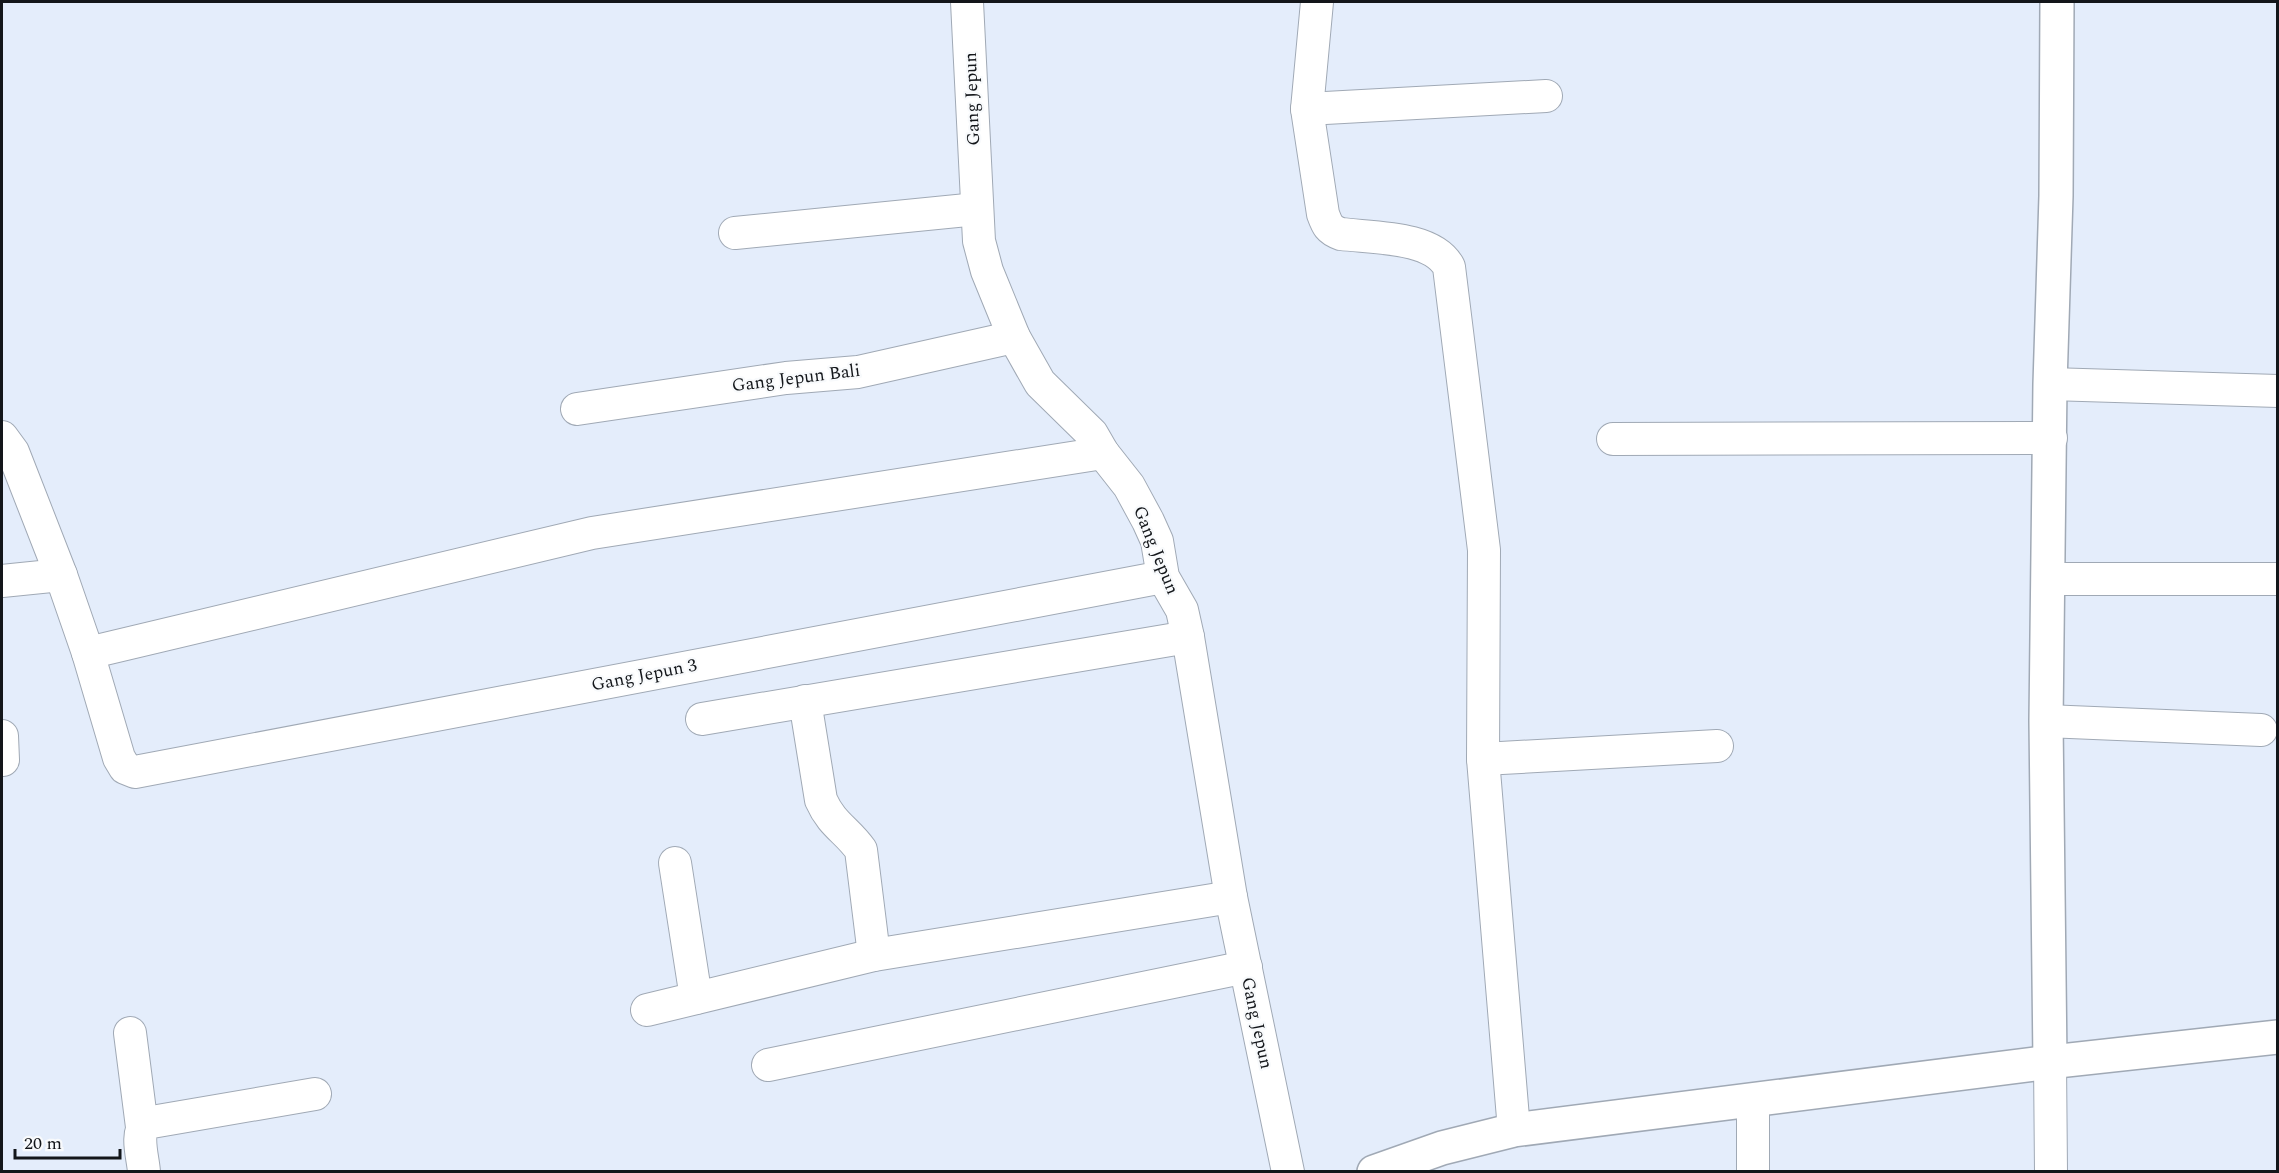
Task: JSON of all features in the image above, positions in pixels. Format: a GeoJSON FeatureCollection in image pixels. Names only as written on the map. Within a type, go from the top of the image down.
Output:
{"type":"FeatureCollection","features":[{"type":"Feature","properties":{"kind":"street","name":"Gang Jepun"},"geometry":{"type":"LineString","coordinates":[[966,2],[979,241],[987,271],[1014,337],[1040,383],[1092,434],[1129,486],[1157,541],[1163,577],[1182,610],[1231,897],[1288,1172]]}},
{"type":"Feature","properties":{"kind":"street"},"geometry":{"type":"LineString","coordinates":[[1317,2],[1307,109],[1323,214],[1328,227],[1341,234],[1423,246],[1444,257],[1449,267],[1484,550],[1483,759],[1514,1130]]}},
{"type":"Feature","properties":{"kind":"street"},"geometry":{"type":"LineString","coordinates":[[2051,1172],[2046,721],[2050,384],[2056,196],[2057,2]]}},
{"type":"Feature","properties":{"kind":"street"},"geometry":{"type":"LineString","coordinates":[[1307,109],[1546,96]]}},
{"type":"Feature","properties":{"kind":"street"},"geometry":{"type":"LineString","coordinates":[[735,232],[977,209]]}},
{"type":"Feature","properties":{"kind":"street","name":"Gang Jepun Bali"},"geometry":{"type":"LineString","coordinates":[[577,409],[786,378],[858,372],[1014,337]]}},
{"type":"Feature","properties":{"kind":"street"},"geometry":{"type":"LineString","coordinates":[[2050,384],[2277,391]]}},
{"type":"Feature","properties":{"kind":"street"},"geometry":{"type":"LineString","coordinates":[[2,437],[13,452],[61,575],[88,653],[592,533],[1104,453]]}},
{"type":"Feature","properties":{"kind":"street"},"geometry":{"type":"LineString","coordinates":[[1613,439],[2051,438]]}},
{"type":"Feature","properties":{"kind":"street"},"geometry":{"type":"LineString","coordinates":[[2,581],[61,575]]}},
{"type":"Feature","properties":{"kind":"street","name":"Gang Jepun 3"},"geometry":{"type":"LineString","coordinates":[[88,653],[119,758],[125,768],[135,772],[1163,577]]}},
{"type":"Feature","properties":{"kind":"street"},"geometry":{"type":"LineString","coordinates":[[2048,579],[2277,579]]}},
{"type":"Feature","properties":{"kind":"street"},"geometry":{"type":"LineString","coordinates":[[702,719],[1188,637]]}},
{"type":"Feature","properties":{"kind":"street"},"geometry":{"type":"LineString","coordinates":[[806,701],[821,800],[827,814],[841,830],[854,839],[861,850],[874,955]]}},
{"type":"Feature","properties":{"kind":"street"},"geometry":{"type":"LineString","coordinates":[[2046,721],[2261,730]]}},
{"type":"Feature","properties":{"kind":"street"},"geometry":{"type":"LineString","coordinates":[[1483,759],[1717,746]]}},
{"type":"Feature","properties":{"kind":"street"},"geometry":{"type":"LineString","coordinates":[[675,863],[696,998]]}},
{"type":"Feature","properties":{"kind":"street"},"geometry":{"type":"LineString","coordinates":[[647,1010],[874,955],[1231,897]]}},
{"type":"Feature","properties":{"kind":"street"},"geometry":{"type":"LineString","coordinates":[[768,1065],[1246,968]]}},
{"type":"Feature","properties":{"kind":"street"},"geometry":{"type":"LineString","coordinates":[[130,1033],[142,1127],[140,1141],[144,1172]]}},
{"type":"Feature","properties":{"kind":"street"},"geometry":{"type":"LineString","coordinates":[[1374,1172],[1442,1148],[1514,1130],[2050,1062],[2277,1037]]}},
{"type":"Feature","properties":{"kind":"street"},"geometry":{"type":"LineString","coordinates":[[142,1127],[147,1123],[315,1094]]}},
{"type":"Feature","properties":{"kind":"street"},"geometry":{"type":"LineString","coordinates":[[1753,1100],[1753,1172]]}}]}
